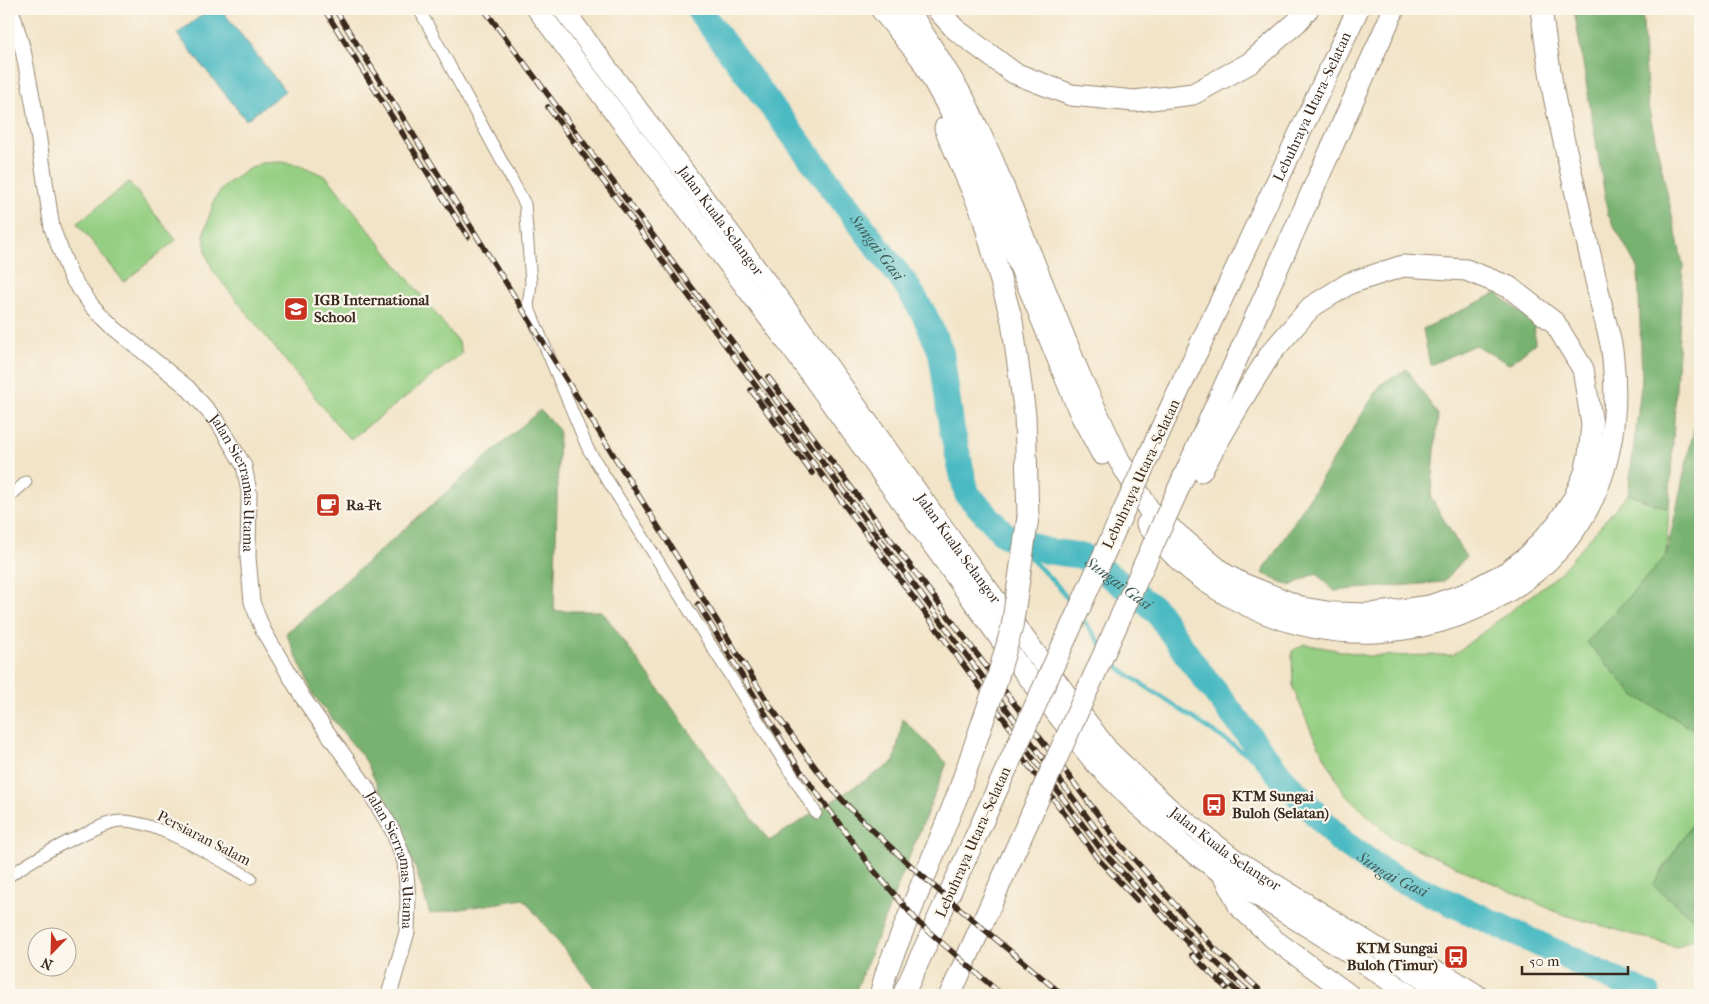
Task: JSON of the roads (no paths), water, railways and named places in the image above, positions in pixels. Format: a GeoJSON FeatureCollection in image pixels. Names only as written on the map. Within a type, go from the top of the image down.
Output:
{"type":"FeatureCollection","features":[{"type":"Feature","properties":{"kind":"highway","name":"Jalan Kuala Selangor"},"geometry":{"type":"LineString","coordinates":[[537,9],[796,353],[1018,664],[1096,763],[1156,822],[1183,845],[1224,874],[1340,947],[1410,995]]}},
{"type":"Feature","properties":{"kind":"highway","name":"Jalan Kuala Selangor"},"geometry":{"type":"LineString","coordinates":[[563,9],[811,342],[958,549],[1108,750],[1170,809],[1233,858],[1392,957],[1445,995]]}},
{"type":"Feature","properties":{"kind":"highway"},"geometry":{"type":"LineString","coordinates":[[880,9],[921,58],[974,156],[1080,412],[1114,478],[1155,535],[1208,583],[1236,600],[1272,616],[1299,625],[1324,630],[1363,632],[1405,630],[1440,623],[1465,614],[1515,587],[1546,563],[1575,531],[1588,509],[1607,462],[1616,403],[1613,356],[1554,96],[1541,9]]}},
{"type":"Feature","properties":{"kind":"highway"},"geometry":{"type":"LineString","coordinates":[[880,9],[941,118],[982,213],[1012,322],[1025,415],[1028,517],[1012,628],[996,683],[958,794],[888,970],[880,995]]}},
{"type":"Feature","properties":{"kind":"highway"},"geometry":{"type":"LineString","coordinates":[[908,9],[968,108],[1000,177],[1080,376],[1119,460],[1149,510],[1224,574],[1242,584],[1285,602],[1317,611],[1346,614],[1382,614],[1417,609],[1446,601],[1483,586],[1507,572],[1528,556],[1557,524],[1574,498],[1585,473],[1592,424],[1583,369],[1555,323],[1509,288],[1466,270],[1403,266],[1350,283],[1311,307],[1271,353],[1193,472]]}},
{"type":"Feature","properties":{"kind":"highway"},"geometry":{"type":"LineString","coordinates":[[937,9],[955,29],[1014,73],[1071,96],[1135,101],[1194,94],[1250,63],[1297,22],[1308,9]]}},
{"type":"Feature","properties":{"kind":"highway","name":"Lebuhraya Utara–Selatan"},"geometry":{"type":"LineString","coordinates":[[903,995],[1170,409],[1358,9]]}},
{"type":"Feature","properties":{"kind":"highway"},"geometry":{"type":"LineString","coordinates":[[950,995],[1142,568],[1193,472],[1394,9]]}},
{"type":"Feature","properties":{"kind":"highway"},"geometry":{"type":"LineString","coordinates":[[1224,874],[1240,907],[1275,940],[1350,995]]}},
{"type":"Feature","properties":{"kind":"highway"},"geometry":{"type":"LineString","coordinates":[[1392,957],[1446,975],[1477,995]]}},
{"type":"Feature","properties":{"kind":"street","name":"Jalan Sierramas Utama"},"geometry":{"type":"LineString","coordinates":[[11,9],[23,50],[34,106],[52,228],[71,277],[92,306],[109,323],[187,387],[218,422],[244,466],[249,492],[248,557],[252,602],[263,630],[303,698],[369,791],[394,830],[405,862],[408,898],[407,932],[391,989],[380,995]]}},
{"type":"Feature","properties":{"kind":"street"},"geometry":{"type":"LineString","coordinates":[[419,9],[525,204],[532,283],[528,306],[588,449],[816,813]]}},
{"type":"Feature","properties":{"kind":"street"},"geometry":{"type":"LineString","coordinates":[[9,496],[26,482]]}},
{"type":"Feature","properties":{"kind":"street","name":"Persiaran Salam"},"geometry":{"type":"LineString","coordinates":[[9,876],[61,844],[106,824],[121,821],[157,828],[206,852],[251,878]]}},
{"type":"Feature","properties":{"kind":"water"},"geometry":{"type":"Polygon","coordinates":[[[210,9],[221,9],[285,91],[246,120],[177,34],[210,9]]]}},
{"type":"Feature","properties":{"kind":"waterway","name":"Sungai Gasi"},"geometry":{"type":"LineString","coordinates":[[698,9],[907,286],[925,316],[941,352],[952,430],[967,494],[1005,535],[1046,551],[1083,556],[1156,610],[1192,662],[1281,777],[1341,841],[1384,872],[1648,995]]}},
{"type":"Feature","properties":{"kind":"waterway","name":"Sungai Gasi"},"geometry":{"type":"LineString","coordinates":[[1005,535],[1017,546]]}},
{"type":"Feature","properties":{"kind":"waterway"},"geometry":{"type":"LineString","coordinates":[[1030,558],[1058,586],[1073,606]]}},
{"type":"Feature","properties":{"kind":"waterway"},"geometry":{"type":"LineString","coordinates":[[1082,618],[1101,644]]}},
{"type":"Feature","properties":{"kind":"waterway"},"geometry":{"type":"LineString","coordinates":[[1110,656],[1121,670],[1281,777]]}},
{"type":"Feature","properties":{"kind":"railway"},"geometry":{"type":"LineString","coordinates":[[324,9],[468,237]]}},
{"type":"Feature","properties":{"kind":"railway"},"geometry":{"type":"LineString","coordinates":[[335,9],[772,709],[820,774],[852,810],[929,882],[1063,995]]}},
{"type":"Feature","properties":{"kind":"railway"},"geometry":{"type":"LineString","coordinates":[[484,9],[1108,845],[1208,955],[1252,995]]}},
{"type":"Feature","properties":{"kind":"railway"},"geometry":{"type":"LineString","coordinates":[[548,107],[1103,852],[1201,957]]}},
{"type":"Feature","properties":{"kind":"railway"},"geometry":{"type":"LineString","coordinates":[[768,377],[1117,840],[1214,948],[1265,995]]}},
{"type":"Feature","properties":{"kind":"railway"},"geometry":{"type":"LineString","coordinates":[[751,390],[812,473]]}},
{"type":"Feature","properties":{"kind":"railway"},"geometry":{"type":"LineString","coordinates":[[698,604],[800,770],[871,867],[919,923],[1002,995]]}},
{"type":"Feature","properties":{"kind":"railway"},"geometry":{"type":"LineString","coordinates":[[1014,746],[1099,860],[1137,900]]}},
{"type":"Feature","properties":{"kind":"railway"},"geometry":{"type":"LineString","coordinates":[[1192,955],[1226,988]]}},
{"type":"Feature","properties":{"kind":"railway"},"geometry":{"type":"LineString","coordinates":[[1223,978],[1241,995]]}},
{"type":"Feature","properties":{"kind":"place","name":"IGB International School"},"geometry":{"type":"Point","coordinates":[296,309]}},
{"type":"Feature","properties":{"kind":"place","name":"Ra-Ft"},"geometry":{"type":"Point","coordinates":[328,505]}},
{"type":"Feature","properties":{"kind":"place","name":"KTM Sungai Buloh (Selatan)"},"geometry":{"type":"Point","coordinates":[1214,805]}},
{"type":"Feature","properties":{"kind":"place","name":"KTM Sungai Buloh (Timur)"},"geometry":{"type":"Point","coordinates":[1456,957]}}]}
